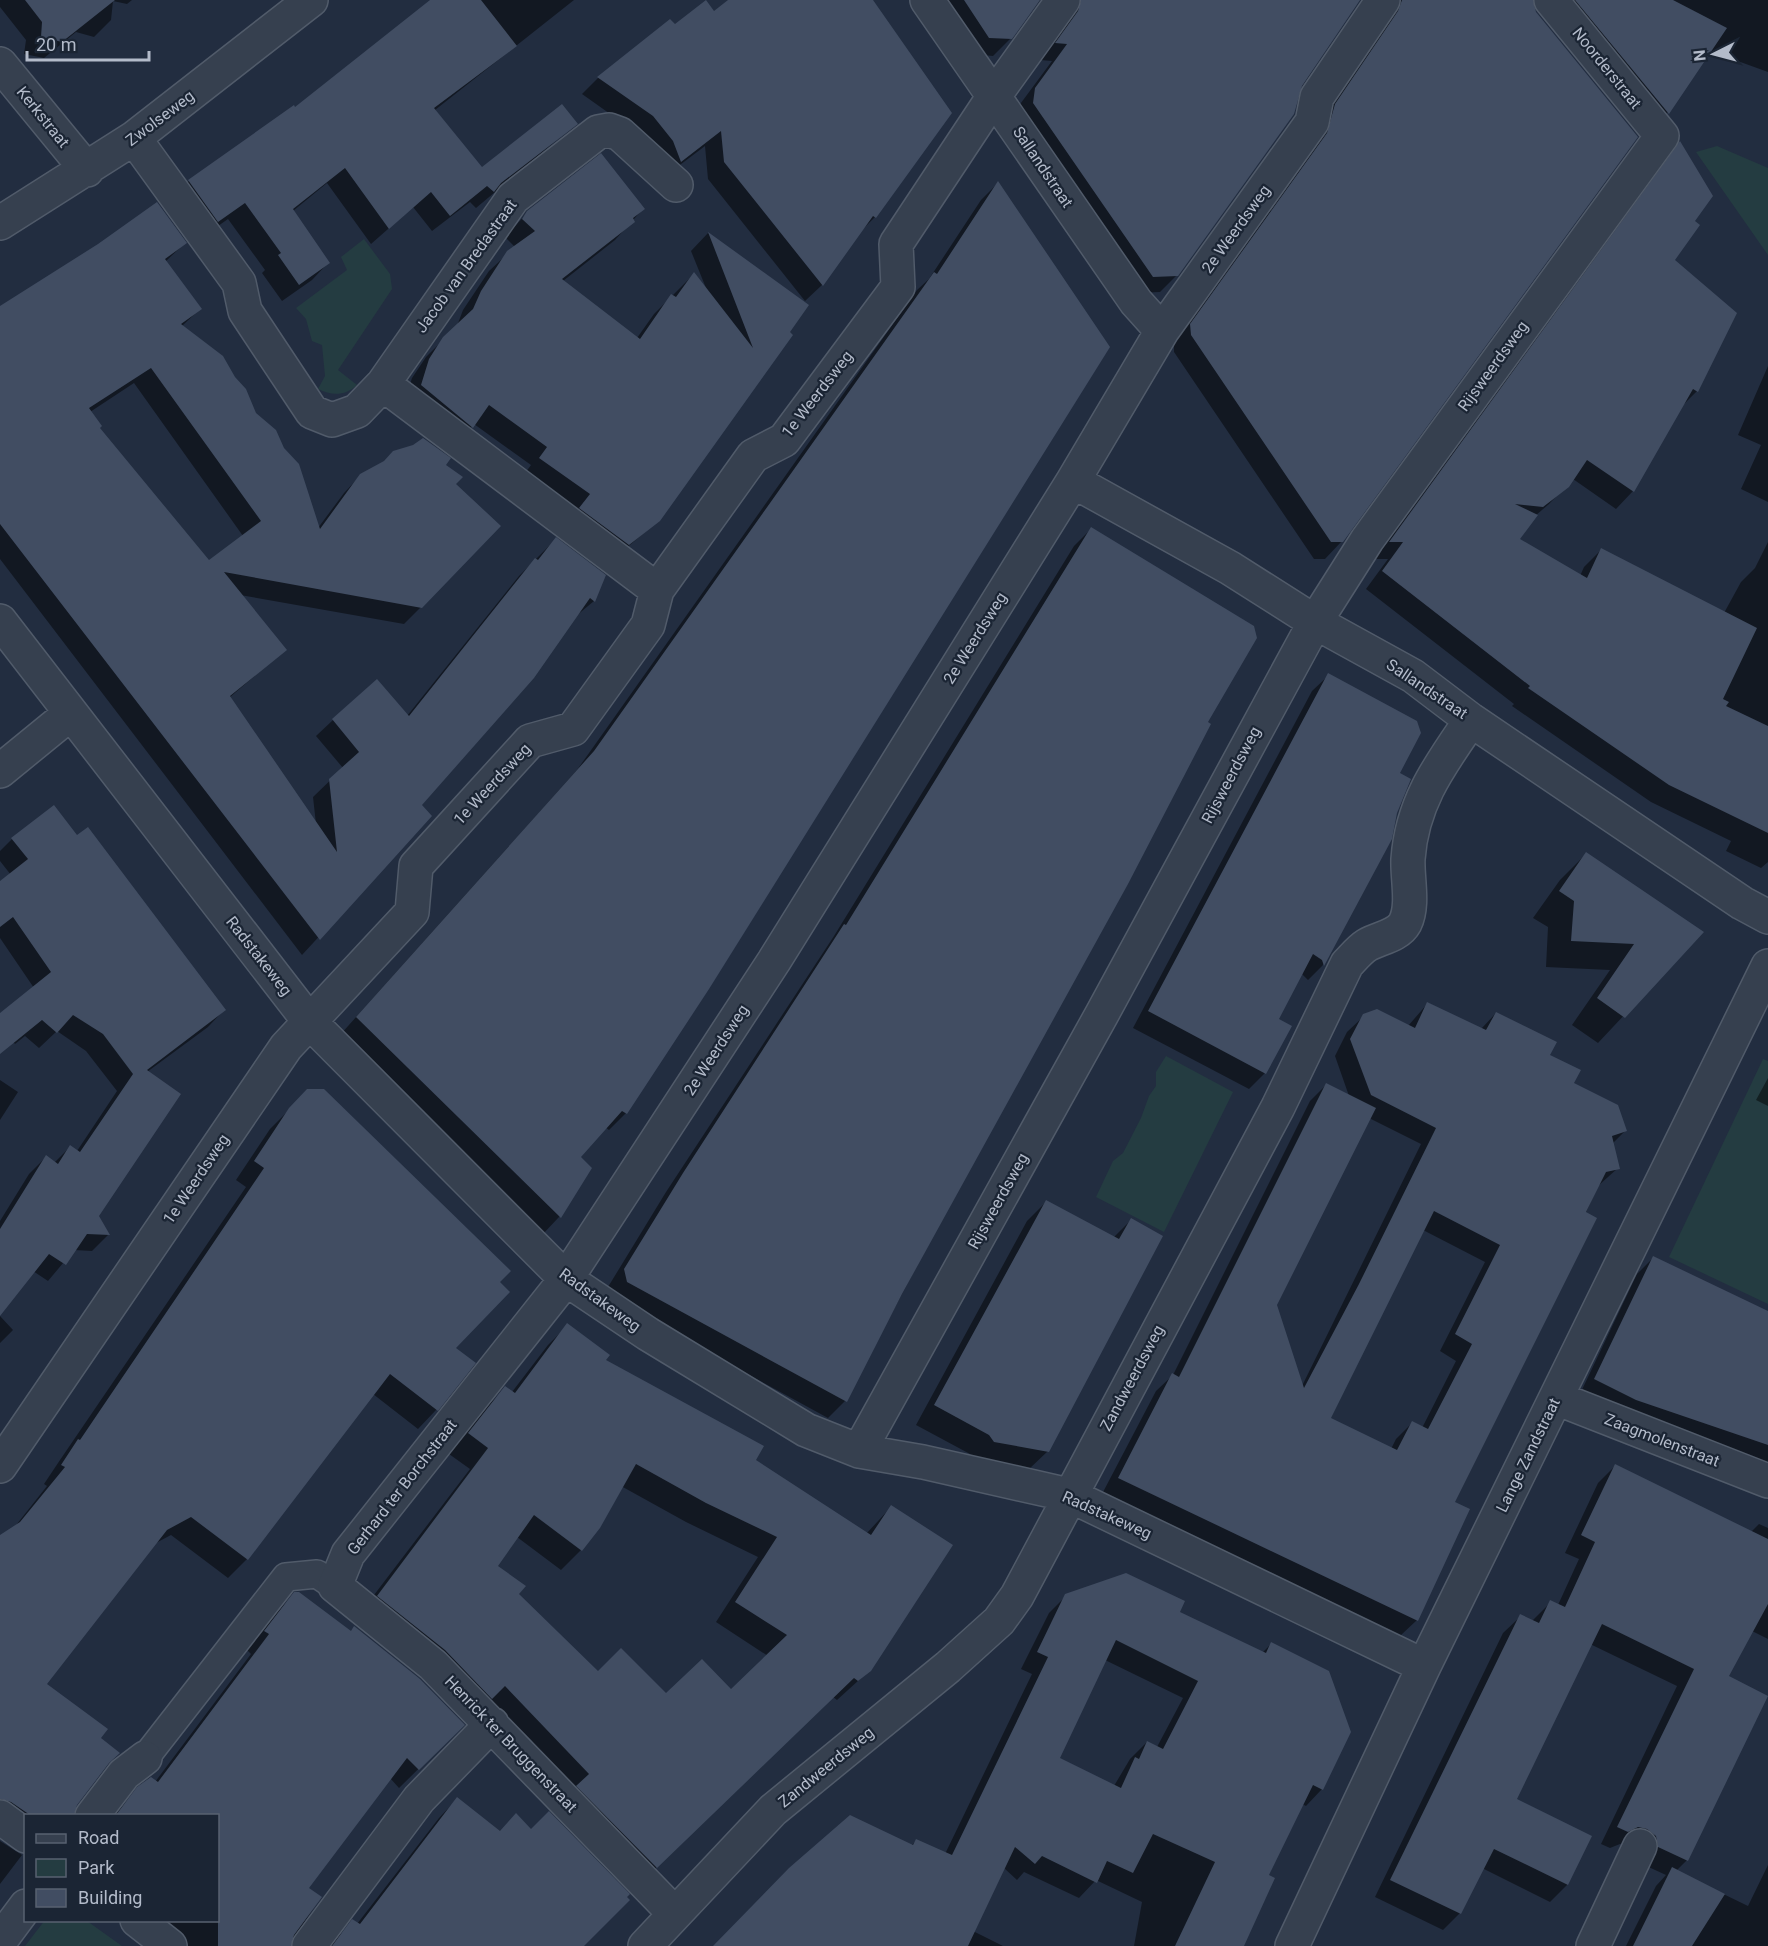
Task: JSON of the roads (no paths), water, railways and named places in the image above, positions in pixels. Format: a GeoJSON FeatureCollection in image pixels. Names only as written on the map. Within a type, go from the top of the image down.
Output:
{"type":"FeatureCollection","features":[{"type":"Feature","properties":{"kind":"street","name":"Zwolseweg"},"geometry":{"type":"LineString","coordinates":[[0,224],[134,138],[311,0]]}},
{"type":"Feature","properties":{"kind":"street","name":"Sallandstraat"},"geometry":{"type":"LineString","coordinates":[[927,0],[1136,302],[1162,332]]}},
{"type":"Feature","properties":{"kind":"street","name":"1e Weerdsweg"},"geometry":{"type":"LineString","coordinates":[[0,1466],[286,1047],[412,912],[416,866],[530,741],[573,729],[648,626],[657,591],[753,456],[784,440],[898,287],[896,244],[994,96],[1063,0]]}},
{"type":"Feature","properties":{"kind":"street","name":"2e Weerdsweg"},"geometry":{"type":"LineString","coordinates":[[566,1279],[780,951],[1073,481],[1162,332],[1312,122],[1317,98],[1383,0]]}},
{"type":"Feature","properties":{"kind":"street","name":"Noorderstraat"},"geometry":{"type":"LineString","coordinates":[[1551,0],[1662,136]]}},
{"type":"Feature","properties":{"kind":"street","name":"Kerkstraat"},"geometry":{"type":"LineString","coordinates":[[0,64],[87,170]]}},
{"type":"Feature","properties":{"kind":"street","name":"Jacob van Bredastraat"},"geometry":{"type":"LineString","coordinates":[[134,138],[239,283],[245,311],[312,412],[332,420],[357,411],[383,384],[506,206],[598,132],[609,130],[620,134],[676,185]]}},
{"type":"Feature","properties":{"kind":"street","name":"Rijsweerdsweg"},"geometry":{"type":"LineString","coordinates":[[859,1451],[1102,1014],[1315,622],[1367,540],[1662,136]]}},
{"type":"Feature","properties":{"kind":"street"},"geometry":{"type":"LineString","coordinates":[[383,384],[657,591]]}},
{"type":"Feature","properties":{"kind":"street","name":"Sallandstraat"},"geometry":{"type":"LineString","coordinates":[[1073,481],[1230,568],[1315,622],[1413,676],[1472,720],[1742,903],[1768,917]]}},
{"type":"Feature","properties":{"kind":"street","name":"Radstakeweg"},"geometry":{"type":"LineString","coordinates":[[0,621],[309,1021],[566,1279],[648,1334],[806,1430],[859,1451],[922,1462],[1069,1495],[1424,1666]]}},
{"type":"Feature","properties":{"kind":"street"},"geometry":{"type":"LineString","coordinates":[[0,771],[71,713]]}},
{"type":"Feature","properties":{"kind":"street","name":"Zandweerdsweg"},"geometry":{"type":"LineString","coordinates":[[645,1946],[772,1810],[948,1666],[999,1621],[1017,1596],[1278,1107],[1347,964],[1365,946],[1394,933],[1404,925],[1408,914],[1408,859],[1412,827],[1432,775],[1472,720]]}},
{"type":"Feature","properties":{"kind":"street","name":"Lange Zandstraat"},"geometry":{"type":"LineString","coordinates":[[1292,1946],[1424,1666],[1768,966]]}},
{"type":"Feature","properties":{"kind":"street","name":"Gerhard ter Borchstraat"},"geometry":{"type":"LineString","coordinates":[[335,1586],[348,1554],[566,1279]]}},
{"type":"Feature","properties":{"kind":"street","name":"Zaagmolenstraat"},"geometry":{"type":"LineString","coordinates":[[1556,1398],[1768,1481]]}},
{"type":"Feature","properties":{"kind":"street"},"geometry":{"type":"LineString","coordinates":[[93,1814],[124,1774],[145,1758],[286,1577],[317,1574],[335,1586]]}},
{"type":"Feature","properties":{"kind":"street","name":"Henrick ter Bruggenstraat"},"geometry":{"type":"LineString","coordinates":[[335,1586],[433,1665],[675,1914]]}},
{"type":"Feature","properties":{"kind":"street"},"geometry":{"type":"LineString","coordinates":[[309,1946],[419,1798],[492,1724]]}},
{"type":"Feature","properties":{"kind":"street"},"geometry":{"type":"LineString","coordinates":[[0,1817],[24,1835]]}},
{"type":"Feature","properties":{"kind":"street"},"geometry":{"type":"LineString","coordinates":[[1593,1946],[1640,1845]]}},
{"type":"Feature","properties":{"kind":"street"},"geometry":{"type":"LineString","coordinates":[[0,1941],[24,1909]]}},
{"type":"Feature","properties":{"kind":"street"},"geometry":{"type":"LineString","coordinates":[[140,1922],[170,1946]]}}]}
